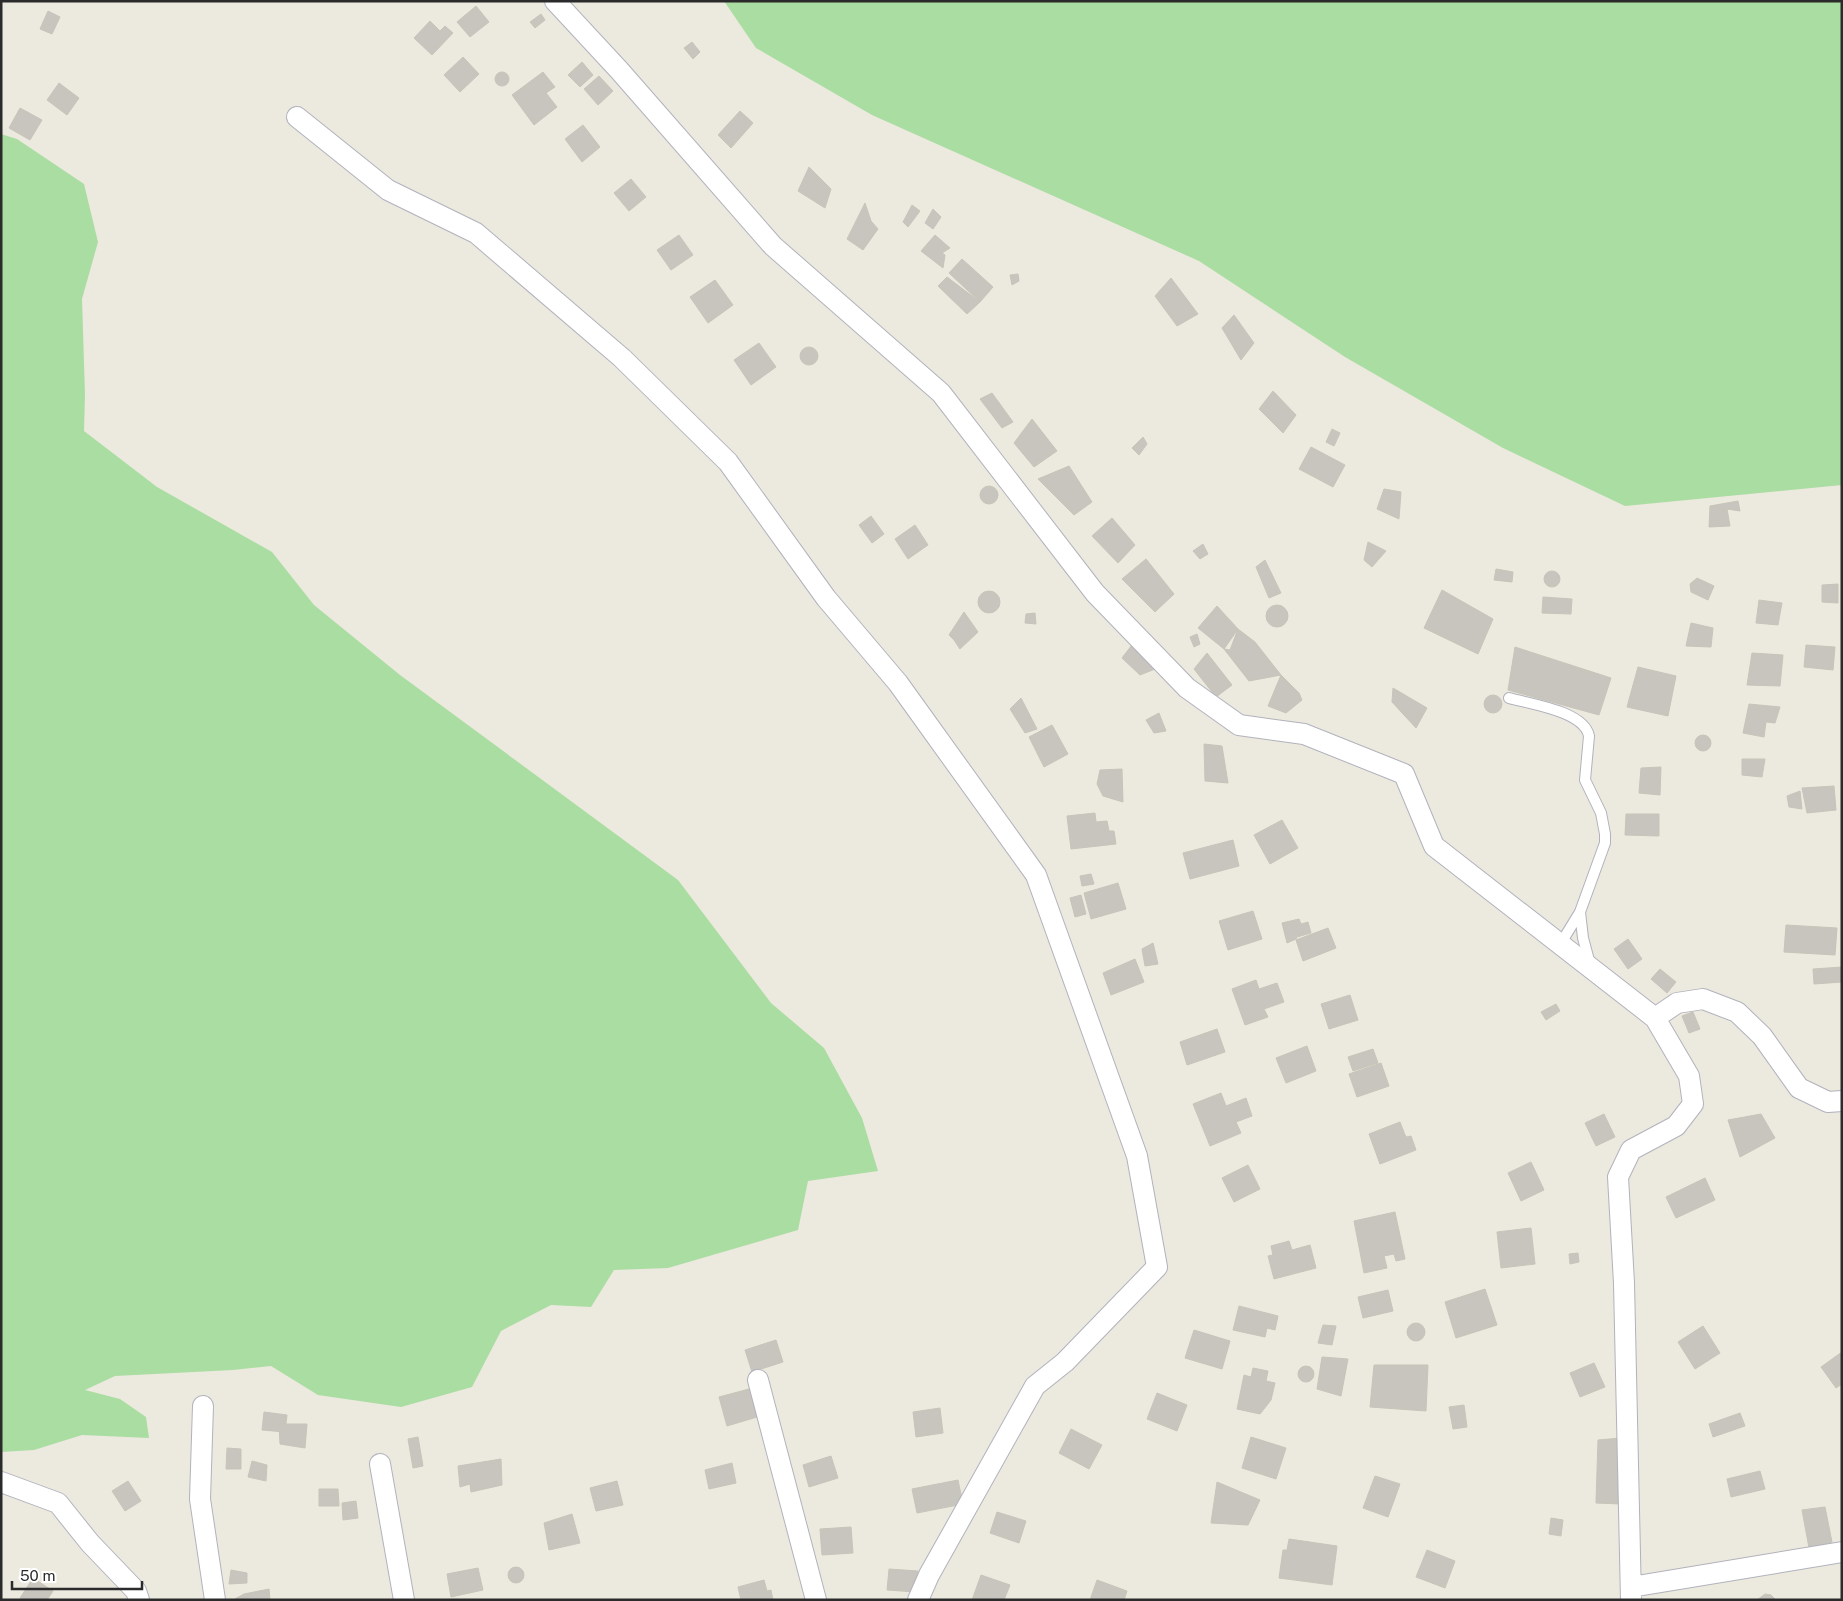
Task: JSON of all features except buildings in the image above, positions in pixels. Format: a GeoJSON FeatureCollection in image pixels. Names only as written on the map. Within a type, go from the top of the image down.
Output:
{"type":"FeatureCollection","features":[{"type":"Feature","properties":{"kind":"street"},"geometry":{"type":"LineString","coordinates":[[555,1],[773,246],[941,394],[1095,593],[1187,688],[1239,725],[1304,734],[1404,774],[1434,846],[1655,1018],[1689,1076],[1693,1104],[1676,1126],[1631,1150],[1618,1177],[1624,1283],[1631,1594],[1842,1552]]}},
{"type":"Feature","properties":{"kind":"street"},"geometry":{"type":"LineString","coordinates":[[297,116],[388,190],[476,233],[622,358],[728,462],[826,598],[898,683],[1036,875],[1137,1156],[1156,1267],[1065,1362],[1036,1386],[930,1575],[918,1600]]}},
{"type":"Feature","properties":{"kind":"street"},"geometry":{"type":"LineString","coordinates":[[1655,1018],[1677,1003],[1703,999],[1736,1012],[1762,1036],[1799,1088],[1828,1102],[1842,1101]]}},
{"type":"Feature","properties":{"kind":"street"},"geometry":{"type":"LineString","coordinates":[[758,1380],[816,1600]]}},
{"type":"Feature","properties":{"kind":"street"},"geometry":{"type":"LineString","coordinates":[[204,1406],[200,1499],[215,1600]]}},
{"type":"Feature","properties":{"kind":"street"},"geometry":{"type":"LineString","coordinates":[[380,1464],[404,1600]]}},
{"type":"Feature","properties":{"kind":"street"},"geometry":{"type":"LineString","coordinates":[[1,1482],[58,1503],[90,1543],[136,1591],[139,1600]]}},
{"type":"Feature","properties":{"kind":"lane"},"geometry":{"type":"LineString","coordinates":[[1509,698],[1567,714],[1581,722],[1588,730],[1585,780],[1586,786],[1601,813],[1605,843],[1580,912],[1560,943]]}},
{"type":"Feature","properties":{"kind":"lane"},"geometry":{"type":"LineString","coordinates":[[1580,912],[1583,938],[1591,967]]}},
{"type":"Feature","properties":{"kind":"green space"},"geometry":{"type":"Polygon","coordinates":[[[724,1],[1842,1],[1842,485],[1625,506],[1503,448],[1345,357],[1199,261],[872,115],[756,48],[724,1]]]}},
{"type":"Feature","properties":{"kind":"green space"},"geometry":{"type":"Polygon","coordinates":[[[1,134],[17,139],[84,184],[98,242],[82,299],[85,395],[84,431],[157,487],[272,552],[314,605],[400,675],[678,880],[771,1003],[824,1048],[862,1118],[878,1171],[808,1181],[798,1230],[668,1268],[614,1270],[591,1307],[551,1305],[501,1331],[472,1387],[401,1407],[318,1395],[271,1366],[233,1370],[115,1376],[85,1390],[120,1399],[146,1417],[149,1438],[82,1435],[34,1450],[1,1452],[1,134]]]}}]}
